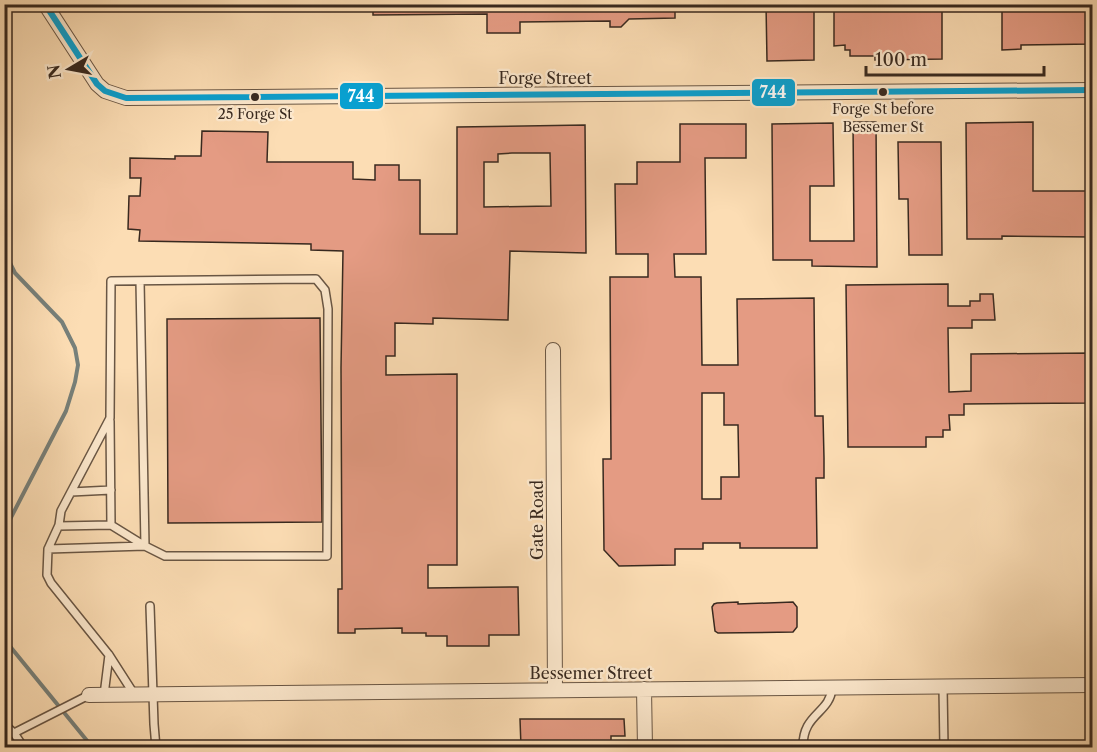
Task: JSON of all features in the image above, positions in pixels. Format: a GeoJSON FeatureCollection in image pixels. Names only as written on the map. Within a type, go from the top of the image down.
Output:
{"type":"FeatureCollection","features":[{"type":"Feature","properties":{"kind":"street","name":"Forge Street"},"geometry":{"type":"LineString","coordinates":[[45,4],[97,84],[105,91],[126,98],[1092,90]]}},
{"type":"Feature","properties":{"kind":"street","name":"Gate Road"},"geometry":{"type":"LineString","coordinates":[[553,350],[555,690]]}},
{"type":"Feature","properties":{"kind":"street","name":"Bessemer Street"},"geometry":{"type":"LineString","coordinates":[[89,695],[1092,686]]}},
{"type":"Feature","properties":{"kind":"street"},"geometry":{"type":"LineString","coordinates":[[644,689],[645,747]]}},
{"type":"Feature","properties":{"kind":"lane"},"geometry":{"type":"LineString","coordinates":[[58,526],[111,525],[165,556],[327,555],[328,309],[325,290],[316,279],[111,281],[111,525]]}},
{"type":"Feature","properties":{"kind":"lane"},"geometry":{"type":"LineString","coordinates":[[140,281],[145,546]]}},
{"type":"Feature","properties":{"kind":"lane"},"geometry":{"type":"LineString","coordinates":[[110,418],[61,511],[58,526],[48,549],[46,567],[51,583],[109,655],[134,694]]}},
{"type":"Feature","properties":{"kind":"lane"},"geometry":{"type":"LineString","coordinates":[[71,492],[111,490]]}},
{"type":"Feature","properties":{"kind":"lane"},"geometry":{"type":"LineString","coordinates":[[48,549],[145,546]]}},
{"type":"Feature","properties":{"kind":"lane"},"geometry":{"type":"LineString","coordinates":[[150,606],[156,747]]}},
{"type":"Feature","properties":{"kind":"lane"},"geometry":{"type":"LineString","coordinates":[[104,695],[109,655]]}},
{"type":"Feature","properties":{"kind":"lane"},"geometry":{"type":"LineString","coordinates":[[943,687],[944,747]]}},
{"type":"Feature","properties":{"kind":"lane"},"geometry":{"type":"LineString","coordinates":[[803,747],[806,727],[813,716],[827,703],[832,688]]}},
{"type":"Feature","properties":{"kind":"lane"},"geometry":{"type":"LineString","coordinates":[[14,733],[89,695]]}},
{"type":"Feature","properties":{"kind":"lane"},"geometry":{"type":"LineString","coordinates":[[4,724],[24,747]]}},
{"type":"Feature","properties":{"kind":"building"},"geometry":{"type":"Polygon","coordinates":[[[373,4],[675,4],[675,18],[629,19],[621,27],[610,27],[610,21],[520,22],[520,33],[487,33],[487,14],[373,15],[373,4]]]}},
{"type":"Feature","properties":{"kind":"building"},"geometry":{"type":"Polygon","coordinates":[[[766,4],[814,4],[814,60],[767,61],[766,4]]]}},
{"type":"Feature","properties":{"kind":"building"},"geometry":{"type":"Polygon","coordinates":[[[834,4],[942,4],[942,59],[875,60],[875,56],[850,56],[850,50],[845,50],[845,45],[834,46],[834,4]]]}},
{"type":"Feature","properties":{"kind":"building"},"geometry":{"type":"Polygon","coordinates":[[[1002,4],[1092,4],[1092,44],[1021,45],[1021,49],[1002,50],[1002,4]]]}},
{"type":"Feature","properties":{"kind":"building"},"geometry":{"type":"Polygon","coordinates":[[[853,122],[876,122],[877,267],[812,266],[812,260],[773,260],[772,124],[833,123],[834,186],[810,186],[810,241],[854,241],[853,122]]]}},
{"type":"Feature","properties":{"kind":"building"},"geometry":{"type":"Polygon","coordinates":[[[1033,122],[1033,191],[1092,191],[1092,237],[1002,236],[1002,239],[967,239],[966,123],[1033,122]]]}},
{"type":"Feature","properties":{"kind":"building"},"geometry":{"type":"Polygon","coordinates":[[[680,124],[746,124],[746,158],[705,158],[706,254],[674,254],[675,277],[701,277],[702,365],[738,365],[737,299],[814,298],[815,416],[823,416],[824,458],[824,478],[816,478],[817,548],[740,548],[740,543],[703,543],[703,549],[675,549],[675,565],[619,566],[604,550],[603,459],[611,459],[610,277],[648,277],[648,254],[616,254],[615,184],[637,184],[637,162],[680,162],[680,124]],[[702,393],[702,499],[721,499],[721,477],[739,477],[738,425],[724,425],[724,393],[702,393]]]}},
{"type":"Feature","properties":{"kind":"building"},"geometry":{"type":"Polygon","coordinates":[[[585,125],[586,253],[510,251],[508,320],[433,318],[433,324],[395,323],[395,356],[386,356],[386,375],[457,374],[457,565],[428,565],[428,588],[518,587],[519,635],[489,635],[489,646],[447,646],[447,636],[402,633],[402,628],[355,629],[355,633],[338,633],[338,589],[342,589],[343,251],[311,250],[311,244],[139,241],[140,230],[128,229],[129,196],[140,196],[141,178],[130,178],[130,158],[175,159],[175,156],[201,156],[202,131],[268,132],[267,162],[353,162],[353,179],[375,180],[375,165],[399,165],[399,180],[420,180],[420,234],[457,234],[457,127],[585,125]],[[550,153],[498,154],[498,162],[484,162],[484,207],[551,206],[550,153]]]}},
{"type":"Feature","properties":{"kind":"building"},"geometry":{"type":"Polygon","coordinates":[[[898,142],[941,142],[942,255],[909,255],[908,199],[899,199],[898,142]]]}},
{"type":"Feature","properties":{"kind":"building"},"geometry":{"type":"Polygon","coordinates":[[[948,284],[948,306],[970,306],[970,301],[980,301],[980,294],[993,294],[995,320],[972,320],[972,328],[948,328],[949,392],[971,391],[971,354],[1092,353],[1092,403],[964,404],[964,415],[949,415],[950,430],[943,430],[943,437],[926,437],[926,447],[848,447],[846,285],[948,284]]]}},
{"type":"Feature","properties":{"kind":"building"},"geometry":{"type":"Polygon","coordinates":[[[320,318],[322,522],[168,523],[167,319],[320,318]]]}},
{"type":"Feature","properties":{"kind":"building"},"geometry":{"type":"Polygon","coordinates":[[[738,602],[738,604],[793,602],[797,607],[797,627],[793,632],[718,633],[715,631],[712,607],[714,604],[738,602]]]}},
{"type":"Feature","properties":{"kind":"building"},"geometry":{"type":"Polygon","coordinates":[[[520,719],[624,719],[625,736],[611,736],[611,741],[594,743],[594,747],[521,747],[520,719]]]}},
{"type":"Feature","properties":{"kind":"waterway"},"geometry":{"type":"LineString","coordinates":[[4,204],[8,259],[15,273],[62,322],[75,348],[78,365],[66,411],[4,531]]}},
{"type":"Feature","properties":{"kind":"waterway"},"geometry":{"type":"LineString","coordinates":[[4,639],[93,748]]}},
{"type":"Feature","properties":{"kind":"transit line","name":"744"},"geometry":{"type":"LineString","coordinates":[[45,4],[97,84],[105,91],[126,98],[1092,90]]}},
{"type":"Feature","properties":{"kind":"place","name":"Forge St before Bessemer St"},"geometry":{"type":"Point","coordinates":[883,92]}},
{"type":"Feature","properties":{"kind":"place","name":"25 Forge St"},"geometry":{"type":"Point","coordinates":[255,97]}}]}
